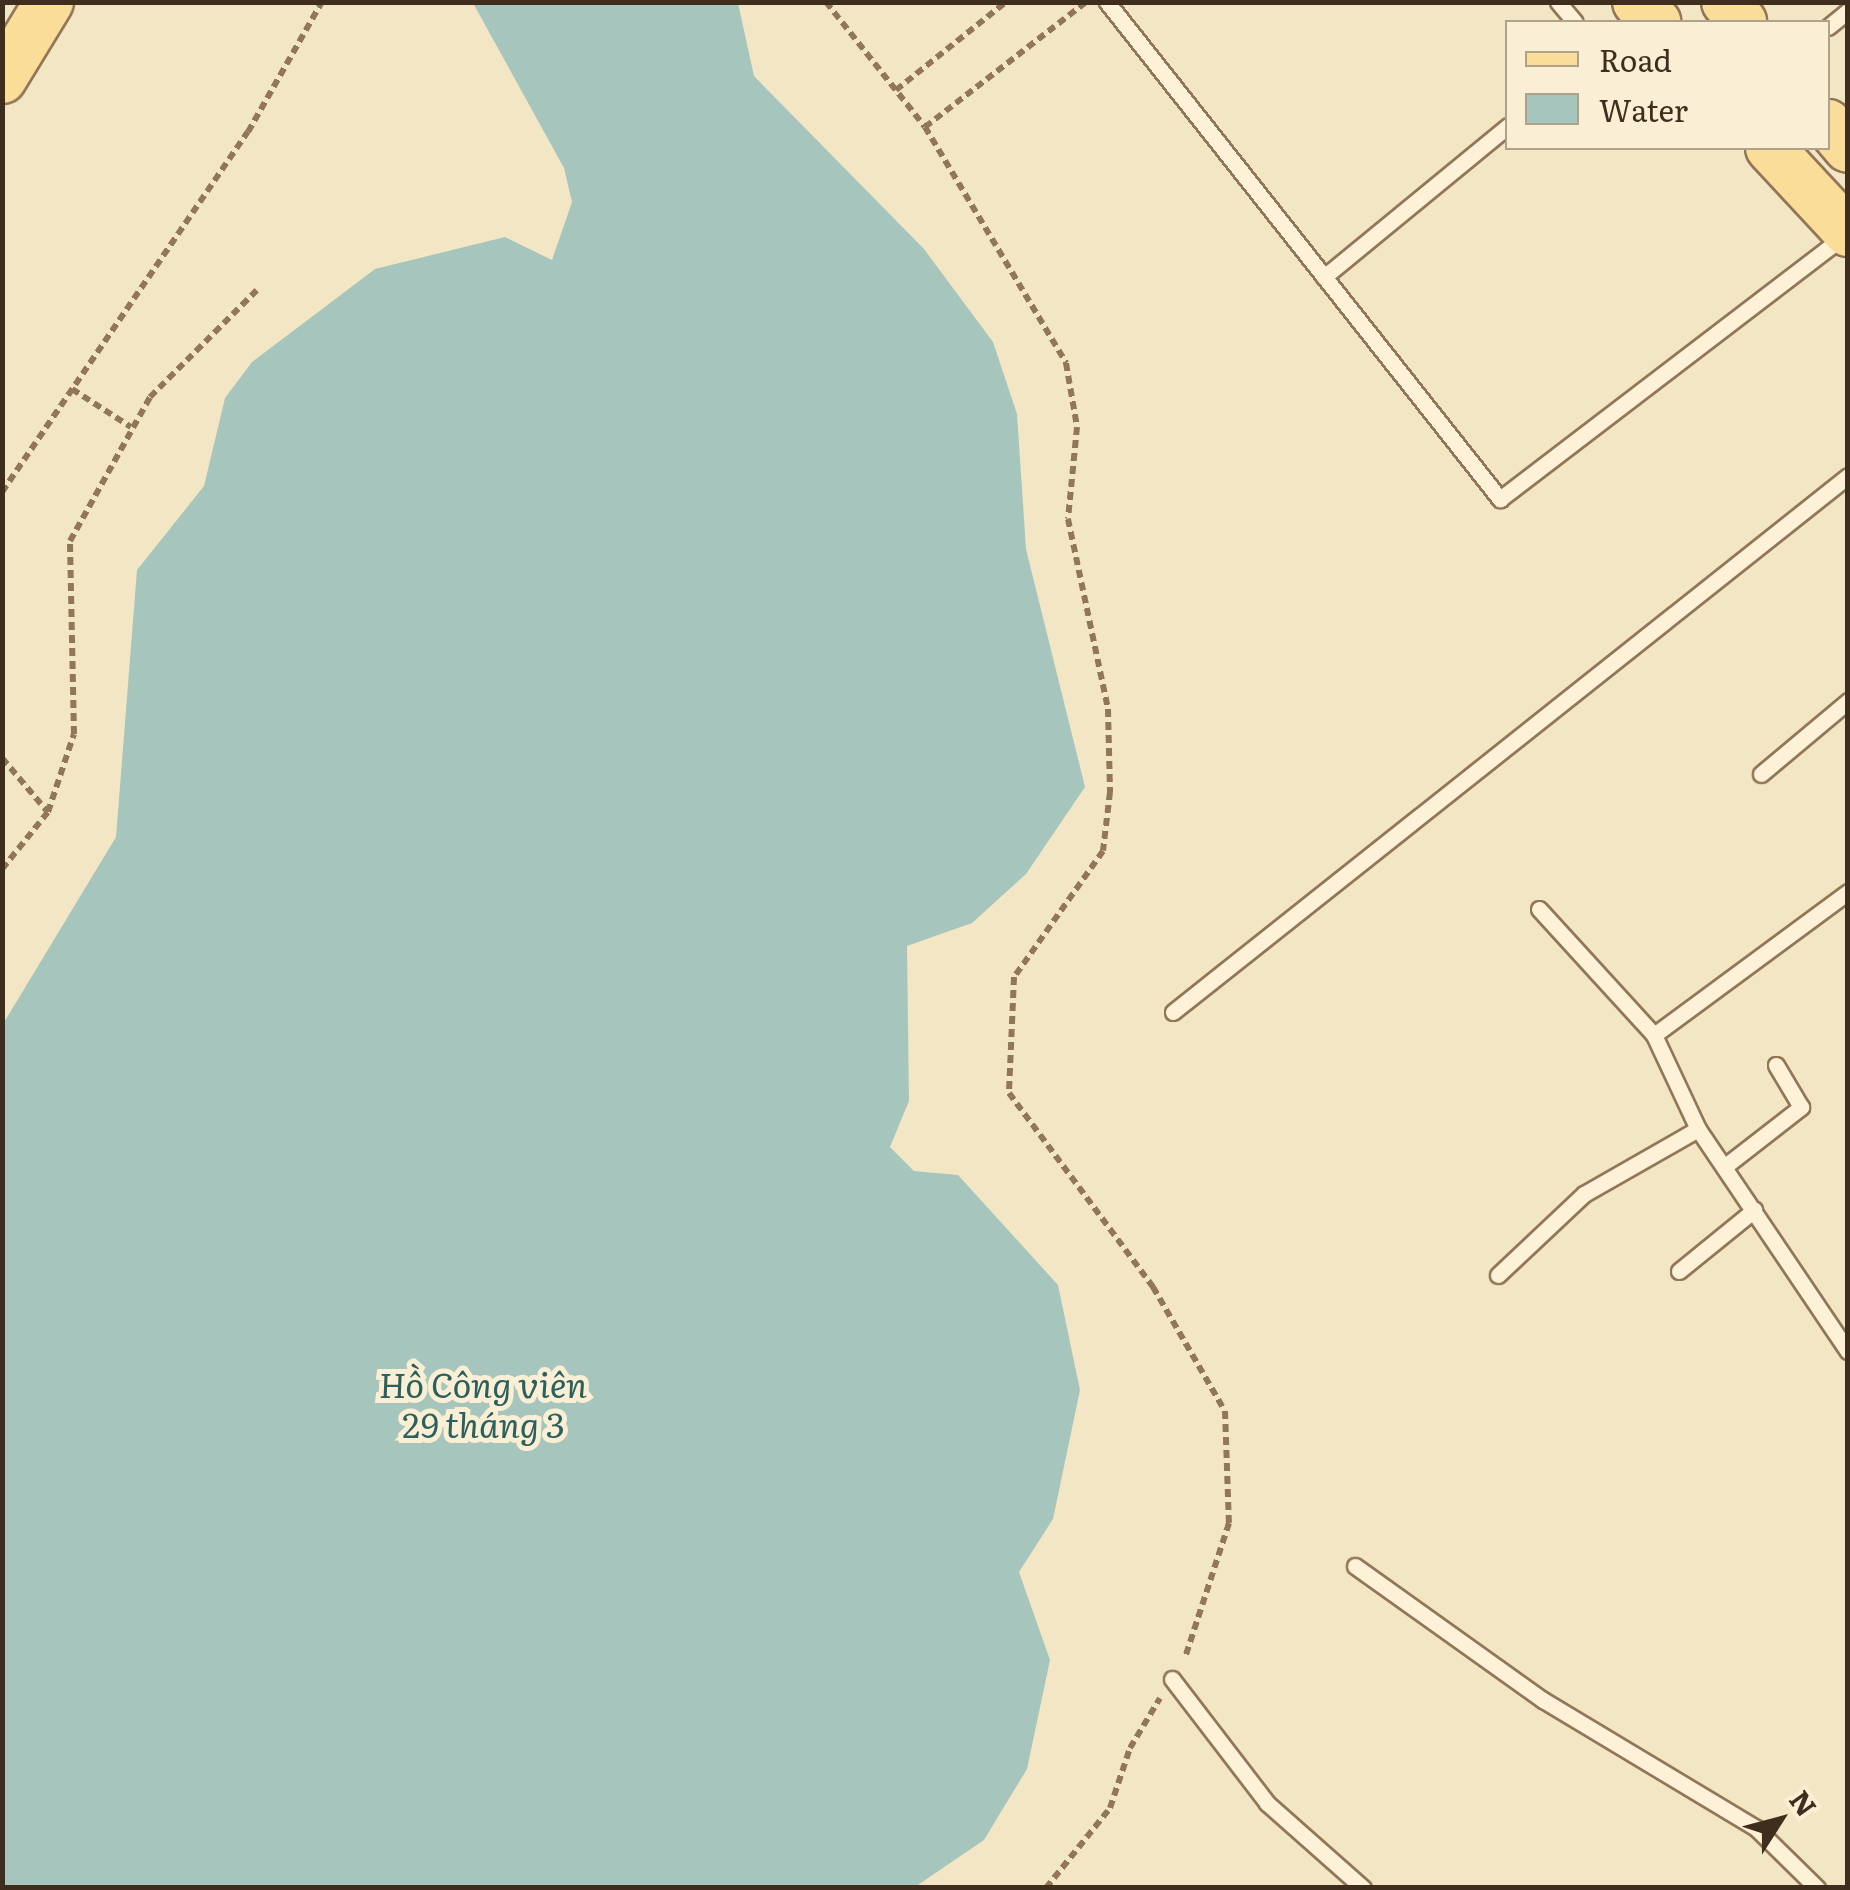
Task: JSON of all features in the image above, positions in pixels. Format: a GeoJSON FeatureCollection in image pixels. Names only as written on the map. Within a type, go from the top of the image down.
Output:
{"type":"FeatureCollection","features":[{"type":"Feature","properties":{"kind":"main road"},"geometry":{"type":"LineString","coordinates":[[2,80],[49,2]]}},
{"type":"Feature","properties":{"kind":"main road"},"geometry":{"type":"LineString","coordinates":[[1830,126],[1848,148]]}},
{"type":"Feature","properties":{"kind":"main road"},"geometry":{"type":"LineString","coordinates":[[1772,150],[1848,232]]}},
{"type":"Feature","properties":{"kind":"lane"},"geometry":{"type":"LineString","coordinates":[[1107,2],[1500,499],[1848,232]]}},
{"type":"Feature","properties":{"kind":"lane"},"geometry":{"type":"LineString","coordinates":[[1324,277],[1505,128]]}},
{"type":"Feature","properties":{"kind":"lane"},"geometry":{"type":"LineString","coordinates":[[1173,1012],[1848,476]]}},
{"type":"Feature","properties":{"kind":"lane"},"geometry":{"type":"LineString","coordinates":[[1761,774],[1848,701]]}},
{"type":"Feature","properties":{"kind":"lane"},"geometry":{"type":"LineString","coordinates":[[1654,1034],[1848,892]]}},
{"type":"Feature","properties":{"kind":"lane"},"geometry":{"type":"LineString","coordinates":[[1539,909],[1654,1034],[1698,1129],[1848,1350]]}},
{"type":"Feature","properties":{"kind":"lane"},"geometry":{"type":"LineString","coordinates":[[1724,1167],[1801,1107],[1776,1065]]}},
{"type":"Feature","properties":{"kind":"lane"},"geometry":{"type":"LineString","coordinates":[[1498,1275],[1584,1194],[1698,1129]]}},
{"type":"Feature","properties":{"kind":"lane"},"geometry":{"type":"LineString","coordinates":[[1679,1271],[1754,1210]]}},
{"type":"Feature","properties":{"kind":"lane"},"geometry":{"type":"LineString","coordinates":[[1356,1566],[1436,1626],[1756,1828],[1817,1888]]}},
{"type":"Feature","properties":{"kind":"lane"},"geometry":{"type":"LineString","coordinates":[[1172,1679],[1267,1804],[1363,1888]]}},
{"type":"Feature","properties":{"kind":"path"},"geometry":{"type":"LineString","coordinates":[[2,492],[248,132],[322,2]]}},
{"type":"Feature","properties":{"kind":"path"},"geometry":{"type":"LineString","coordinates":[[826,2],[925,128],[1066,363],[1077,426],[1068,519],[1108,709],[1110,792],[1103,851],[1014,976],[1010,1093],[1153,1287],[1225,1411],[1229,1524],[1172,1679],[1130,1748],[1110,1808],[1046,1888]]}},
{"type":"Feature","properties":{"kind":"path"},"geometry":{"type":"LineString","coordinates":[[896,90],[1006,2]]}},
{"type":"Feature","properties":{"kind":"path"},"geometry":{"type":"LineString","coordinates":[[925,128],[1086,2]]}},
{"type":"Feature","properties":{"kind":"path"},"geometry":{"type":"LineString","coordinates":[[2,869],[48,812],[74,734],[70,540],[131,427],[189,352],[257,290]]}},
{"type":"Feature","properties":{"kind":"path"},"geometry":{"type":"LineString","coordinates":[[72,390],[131,427]]}},
{"type":"Feature","properties":{"kind":"path"},"geometry":{"type":"LineString","coordinates":[[2,758],[48,812]]}},
{"type":"Feature","properties":{"kind":"water","name":"Hồ Công viên 29 tháng 3"},"geometry":{"type":"Polygon","coordinates":[[[473,3],[738,3],[754,76],[924,249],[993,342],[1017,414],[1026,549],[1085,787],[1026,874],[972,923],[907,946],[909,1101],[890,1147],[914,1171],[958,1175],[1058,1285],[1080,1390],[1053,1519],[1019,1572],[1050,1660],[1027,1769],[984,1840],[915,1887],[3,1887],[3,1024],[116,837],[137,570],[204,486],[225,398],[252,362],[375,269],[505,237],[552,260],[572,202],[564,168],[473,3]]]}}]}
